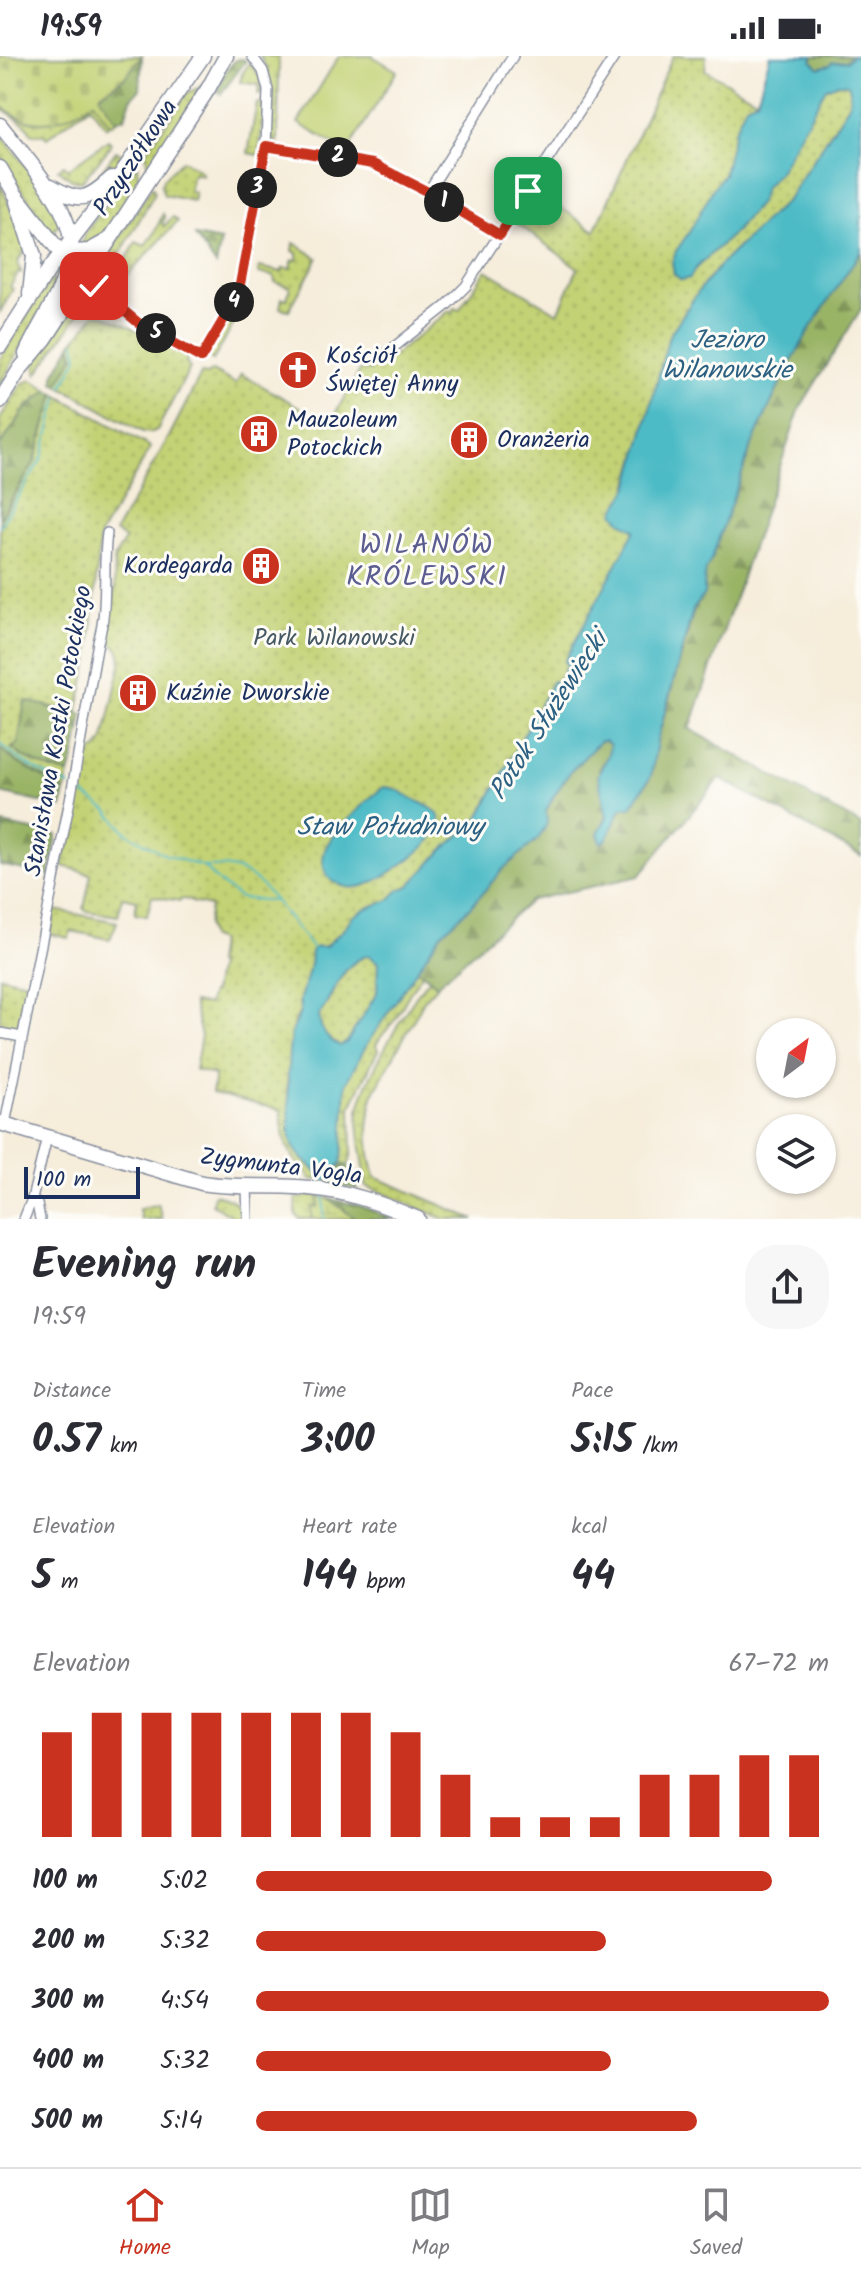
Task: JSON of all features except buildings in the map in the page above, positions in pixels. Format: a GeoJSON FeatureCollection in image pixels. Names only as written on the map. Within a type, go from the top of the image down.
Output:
{"type":"FeatureCollection","features":[{"type":"Feature","properties":{"kind":"main road","name":"Przyczółkowa"},"geometry":{"type":"LineString","coordinates":[[0,346],[29,298],[68,252],[203,56]]}},
{"type":"Feature","properties":{"kind":"main road","name":"Przyczółkowa"},"geometry":{"type":"LineString","coordinates":[[0,401],[20,369],[45,339],[208,89],[226,56]]}},
{"type":"Feature","properties":{"kind":"main road"},"geometry":{"type":"LineString","coordinates":[[0,125],[61,208],[68,252],[60,288],[35,333],[20,369]]}},
{"type":"Feature","properties":{"kind":"main road"},"geometry":{"type":"LineString","coordinates":[[40,177],[71,198],[84,198],[101,188],[129,161]]}},
{"type":"Feature","properties":{"kind":"main road"},"geometry":{"type":"LineString","coordinates":[[0,168],[15,194],[68,252],[84,278]]}},
{"type":"Feature","properties":{"kind":"main road"},"geometry":{"type":"LineString","coordinates":[[15,194],[34,256],[29,298]]}},
{"type":"Feature","properties":{"kind":"main road"},"geometry":{"type":"LineString","coordinates":[[68,252],[96,249],[110,238]]}},
{"type":"Feature","properties":{"kind":"main road","name":"Zygmunta Vogla"},"geometry":{"type":"LineString","coordinates":[[2,1124],[202,1183],[332,1191],[362,1197],[418,1219]]}},
{"type":"Feature","properties":{"kind":"street"},"geometry":{"type":"LineString","coordinates":[[84,278],[141,325],[201,358],[238,295],[266,146],[268,90],[263,71],[252,56]]}},
{"type":"Feature","properties":{"kind":"street"},"geometry":{"type":"LineString","coordinates":[[428,192],[513,56]]}},
{"type":"Feature","properties":{"kind":"street"},"geometry":{"type":"LineString","coordinates":[[380,355],[384,355],[462,291],[615,56]]}},
{"type":"Feature","properties":{"kind":"street"},"geometry":{"type":"LineString","coordinates":[[266,146],[373,164],[500,235]]}},
{"type":"Feature","properties":{"kind":"street","name":"Stanisława Kostki Potockiego"},"geometry":{"type":"LineString","coordinates":[[2,1124],[71,795],[103,624],[107,533]]}},
{"type":"Feature","properties":{"kind":"street"},"geometry":{"type":"LineString","coordinates":[[0,1033],[22,1037]]}},
{"type":"Feature","properties":{"kind":"street"},"geometry":{"type":"LineString","coordinates":[[24,1219],[47,1137]]}},
{"type":"Feature","properties":{"kind":"street"},"geometry":{"type":"LineString","coordinates":[[247,1186],[248,1219]]}},
{"type":"Feature","properties":{"kind":"street"},"geometry":{"type":"LineString","coordinates":[[32,1199],[37,1204],[40,1219]]}},
{"type":"Feature","properties":{"kind":"green space"},"geometry":{"type":"Polygon","coordinates":[[[0,56],[142,56],[125,77],[99,95],[116,121],[110,125],[93,101],[70,115],[47,122],[36,122],[12,114],[0,105],[0,56]]]}},
{"type":"Feature","properties":{"kind":"green space"},"geometry":{"type":"Polygon","coordinates":[[[142,56],[140,89],[131,99],[125,117],[116,121],[99,95],[125,77],[142,56]]]}},
{"type":"Feature","properties":{"kind":"green space"},"geometry":{"type":"Polygon","coordinates":[[[260,56],[279,56],[278,144],[271,137],[271,85],[260,56]]]}},
{"type":"Feature","properties":{"kind":"green space"},"geometry":{"type":"Polygon","coordinates":[[[339,56],[372,56],[397,71],[347,152],[298,123],[339,56]]]}},
{"type":"Feature","properties":{"kind":"green space","name":"Park Wilanowski"},"geometry":{"type":"Polygon","coordinates":[[[673,56],[706,56],[705,70],[756,99],[773,56],[861,56],[849,105],[788,199],[722,263],[700,289],[669,336],[625,497],[622,522],[636,530],[565,661],[568,663],[558,683],[553,681],[476,823],[443,850],[409,886],[399,890],[389,900],[352,917],[324,947],[311,951],[307,983],[291,1035],[287,1087],[289,1107],[307,1164],[321,1180],[310,1179],[287,1145],[281,1110],[212,1093],[215,1075],[195,1070],[201,1036],[193,1003],[208,1005],[218,965],[219,941],[210,938],[207,926],[210,906],[191,900],[152,896],[147,916],[135,914],[137,900],[122,897],[118,916],[86,911],[91,874],[63,866],[84,754],[97,750],[104,739],[121,664],[118,650],[106,641],[115,589],[114,559],[125,539],[115,532],[201,374],[207,375],[212,371],[236,384],[241,374],[329,424],[362,367],[370,371],[449,311],[459,310],[486,270],[558,313],[578,268],[518,224],[538,192],[595,231],[673,56]]]}},
{"type":"Feature","properties":{"kind":"green space"},"geometry":{"type":"Polygon","coordinates":[[[813,56],[852,56],[847,61],[818,68],[812,61],[813,56]]]}},
{"type":"Feature","properties":{"kind":"green space"},"geometry":{"type":"Polygon","coordinates":[[[239,59],[246,60],[221,94],[218,92],[226,73],[239,59]]]}},
{"type":"Feature","properties":{"kind":"green space"},"geometry":{"type":"Polygon","coordinates":[[[250,62],[260,78],[263,89],[260,95],[259,85],[240,82],[250,62]]]}},
{"type":"Feature","properties":{"kind":"green space"},"geometry":{"type":"Polygon","coordinates":[[[202,86],[149,169],[145,153],[187,93],[202,86]]]}},
{"type":"Feature","properties":{"kind":"green space"},"geometry":{"type":"Polygon","coordinates":[[[93,100],[110,125],[106,127],[90,106],[47,138],[32,134],[25,124],[0,107],[25,120],[47,122],[93,100]]]}},
{"type":"Feature","properties":{"kind":"green space"},"geometry":{"type":"Polygon","coordinates":[[[257,103],[264,107],[259,155],[248,153],[257,103]]]}},
{"type":"Feature","properties":{"kind":"green space"},"geometry":{"type":"Polygon","coordinates":[[[0,133],[43,189],[60,223],[51,234],[0,156],[0,133]]]}},
{"type":"Feature","properties":{"kind":"green space"},"geometry":{"type":"Polygon","coordinates":[[[108,140],[110,147],[82,181],[72,180],[58,169],[64,165],[68,169],[108,140]]]}},
{"type":"Feature","properties":{"kind":"green space"},"geometry":{"type":"Polygon","coordinates":[[[116,151],[124,154],[106,178],[89,188],[116,151]]]}},
{"type":"Feature","properties":{"kind":"green space"},"geometry":{"type":"Polygon","coordinates":[[[182,160],[202,172],[202,175],[193,174],[189,191],[195,192],[193,201],[164,195],[161,186],[163,179],[182,160]]]}},
{"type":"Feature","properties":{"kind":"green space"},"geometry":{"type":"Polygon","coordinates":[[[137,164],[138,176],[142,180],[106,233],[84,246],[86,232],[137,164]]]}},
{"type":"Feature","properties":{"kind":"green space"},"geometry":{"type":"Polygon","coordinates":[[[0,183],[28,248],[19,259],[18,266],[22,273],[18,273],[10,287],[13,289],[0,312],[0,183]]]}},
{"type":"Feature","properties":{"kind":"green space"},"geometry":{"type":"Polygon","coordinates":[[[152,187],[155,192],[122,251],[97,278],[97,272],[152,187]]]}},
{"type":"Feature","properties":{"kind":"green space"},"geometry":{"type":"Polygon","coordinates":[[[163,214],[164,226],[173,217],[178,221],[121,283],[121,269],[136,242],[145,246],[163,214]]]}},
{"type":"Feature","properties":{"kind":"green space"},"geometry":{"type":"Polygon","coordinates":[[[195,236],[221,241],[216,265],[195,236]]]}},
{"type":"Feature","properties":{"kind":"green space"},"geometry":{"type":"Polygon","coordinates":[[[294,243],[318,258],[289,310],[280,308],[282,298],[287,299],[290,287],[275,282],[274,276],[258,273],[259,267],[282,272],[283,268],[290,269],[293,260],[297,260],[294,243]]]}},
{"type":"Feature","properties":{"kind":"green space"},"geometry":{"type":"Polygon","coordinates":[[[861,251],[861,309],[800,408],[690,729],[861,825],[861,856],[720,778],[639,876],[531,900],[437,985],[417,969],[441,934],[504,868],[538,839],[553,797],[570,772],[600,741],[605,740],[610,745],[598,775],[607,817],[598,833],[601,842],[607,839],[621,808],[631,807],[651,776],[657,741],[694,610],[704,594],[705,571],[753,442],[785,373],[811,327],[861,251]]]}},
{"type":"Feature","properties":{"kind":"green space"},"geometry":{"type":"Polygon","coordinates":[[[51,278],[56,284],[0,385],[0,359],[51,278]]]}},
{"type":"Feature","properties":{"kind":"green space"},"geometry":{"type":"Polygon","coordinates":[[[239,302],[243,308],[213,360],[207,356],[239,302]]]}},
{"type":"Feature","properties":{"kind":"green space"},"geometry":{"type":"Polygon","coordinates":[[[75,305],[81,311],[37,374],[35,365],[75,305]]]}},
{"type":"Feature","properties":{"kind":"green space"},"geometry":{"type":"Polygon","coordinates":[[[97,312],[187,357],[186,363],[190,368],[157,430],[143,432],[58,385],[74,356],[71,345],[97,312]]]}},
{"type":"Feature","properties":{"kind":"green space"},"geometry":{"type":"Polygon","coordinates":[[[71,345],[74,356],[58,385],[54,383],[54,375],[71,345]]]}},
{"type":"Feature","properties":{"kind":"green space"},"geometry":{"type":"Polygon","coordinates":[[[32,380],[49,390],[26,408],[0,446],[0,419],[23,383],[32,380]]]}},
{"type":"Feature","properties":{"kind":"green space"},"geometry":{"type":"Polygon","coordinates":[[[49,390],[55,394],[34,463],[0,519],[0,446],[26,408],[49,390]]]}},
{"type":"Feature","properties":{"kind":"green space"},"geometry":{"type":"Polygon","coordinates":[[[55,394],[150,449],[100,535],[89,661],[77,713],[25,701],[21,756],[69,774],[65,791],[0,748],[0,519],[34,463],[55,394]]]}},
{"type":"Feature","properties":{"kind":"green space"},"geometry":{"type":"Polygon","coordinates":[[[25,701],[83,714],[69,774],[38,764],[11,748],[18,744],[25,701]]]}},
{"type":"Feature","properties":{"kind":"green space"},"geometry":{"type":"Polygon","coordinates":[[[0,748],[65,791],[62,807],[0,793],[0,748]]]}},
{"type":"Feature","properties":{"kind":"green space"},"geometry":{"type":"Polygon","coordinates":[[[2,824],[57,835],[49,875],[0,865],[2,824]]]}},
{"type":"Feature","properties":{"kind":"green space"},"geometry":{"type":"Polygon","coordinates":[[[55,910],[117,922],[110,939],[71,931],[69,938],[50,934],[55,910]]]}},
{"type":"Feature","properties":{"kind":"green space"},"geometry":{"type":"Polygon","coordinates":[[[369,955],[378,963],[377,993],[347,1042],[340,1046],[325,1034],[319,1015],[345,972],[359,959],[369,955]]]}},
{"type":"Feature","properties":{"kind":"green space"},"geometry":{"type":"Polygon","coordinates":[[[417,969],[423,973],[378,1041],[378,1050],[351,1106],[352,1152],[348,1167],[341,1163],[344,1096],[349,1075],[365,1044],[417,969]]]}},
{"type":"Feature","properties":{"kind":"green space"},"geometry":{"type":"Polygon","coordinates":[[[0,976],[27,982],[15,1031],[0,1028],[0,976]]]}},
{"type":"Feature","properties":{"kind":"green space"},"geometry":{"type":"Polygon","coordinates":[[[430,979],[437,985],[426,997],[372,1096],[368,1127],[370,1155],[375,1177],[474,1219],[445,1219],[366,1186],[359,1130],[362,1099],[388,1042],[430,979]]]}},
{"type":"Feature","properties":{"kind":"green space"},"geometry":{"type":"Polygon","coordinates":[[[341,1163],[357,1175],[359,1187],[356,1189],[326,1181],[341,1163]]]}},
{"type":"Feature","properties":{"kind":"green space"},"geometry":{"type":"Polygon","coordinates":[[[214,1194],[234,1201],[241,1219],[212,1204],[214,1194]]]}},
{"type":"Feature","properties":{"kind":"green space"},"geometry":{"type":"Polygon","coordinates":[[[319,1196],[318,1207],[312,1207],[312,1219],[300,1219],[296,1215],[296,1198],[319,1196]]]}},
{"type":"Feature","properties":{"kind":"green space"},"geometry":{"type":"Polygon","coordinates":[[[319,1196],[327,1198],[356,1219],[312,1219],[312,1207],[318,1207],[319,1196]]]}},
{"type":"Feature","properties":{"kind":"green space"},"geometry":{"type":"Polygon","coordinates":[[[327,1198],[360,1206],[393,1219],[356,1219],[327,1198]]]}},
{"type":"Feature","properties":{"kind":"green space"},"geometry":{"type":"Polygon","coordinates":[[[158,1204],[162,1219],[141,1219],[139,1209],[158,1204]]]}},
{"type":"Feature","properties":{"kind":"water","name":"Jezioro Wilanowskie"},"geometry":{"type":"Polygon","coordinates":[[[770,56],[813,56],[812,61],[819,68],[832,62],[847,61],[852,56],[861,56],[861,251],[811,327],[785,373],[753,442],[705,571],[704,594],[693,610],[657,741],[651,776],[631,807],[621,808],[607,839],[601,843],[598,833],[607,817],[598,775],[610,745],[600,741],[570,772],[546,811],[547,824],[538,839],[504,868],[441,934],[367,1044],[346,1083],[341,1163],[326,1181],[321,1180],[297,1152],[289,1124],[290,1044],[300,1012],[311,951],[316,947],[325,947],[352,917],[389,900],[399,890],[409,886],[443,850],[476,823],[553,681],[558,683],[568,664],[564,662],[635,530],[614,513],[630,484],[669,336],[700,289],[722,263],[788,199],[849,105],[850,90],[848,84],[838,83],[826,88],[779,172],[765,187],[759,203],[690,278],[681,280],[674,274],[672,262],[676,251],[724,174],[734,131],[746,105],[757,100],[770,56]],[[369,955],[351,964],[319,1015],[325,1034],[340,1046],[347,1042],[377,993],[378,963],[369,955]]]}},
{"type":"Feature","properties":{"kind":"water","name":"Staw Południowy"},"geometry":{"type":"Polygon","coordinates":[[[384,787],[428,806],[439,816],[439,828],[423,848],[377,880],[355,887],[334,882],[323,864],[328,843],[351,816],[384,787]]]}},
{"type":"Feature","properties":{"kind":"waterway","name":"Potok Służewiecki"},"geometry":{"type":"LineString","coordinates":[[62,387],[78,358],[75,343]]}},
{"type":"Feature","properties":{"kind":"waterway","name":"Potok Służewiecki"},"geometry":{"type":"LineString","coordinates":[[0,526],[42,458],[58,398]]}},
{"type":"Feature","properties":{"kind":"waterway","name":"Potok Służewiecki"},"geometry":{"type":"LineString","coordinates":[[0,743],[24,762],[70,786]]}},
{"type":"Feature","properties":{"kind":"waterway","name":"Potok Służewiecki"},"geometry":{"type":"LineString","coordinates":[[76,789],[107,810],[127,833],[166,855],[204,867],[240,898],[275,901],[313,949]]}},
{"type":"Feature","properties":{"kind":"waterway"},"geometry":{"type":"LineString","coordinates":[[205,867],[237,869],[252,877],[274,900]]}},
{"type":"Feature","properties":{"kind":"waterway"},"geometry":{"type":"LineString","coordinates":[[324,1197],[324,1219]]}},
{"type":"Feature","properties":{"kind":"place","name":"Kościół Świętej Anny"},"geometry":{"type":"Point","coordinates":[298,370]}},
{"type":"Feature","properties":{"kind":"place","name":"Mauzoleum Potockich"},"geometry":{"type":"Point","coordinates":[259,434]}},
{"type":"Feature","properties":{"kind":"place","name":"Oranżeria"},"geometry":{"type":"Point","coordinates":[469,440]}},
{"type":"Feature","properties":{"kind":"place","name":"Kordegarda"},"geometry":{"type":"Point","coordinates":[261,566]}},
{"type":"Feature","properties":{"kind":"place","name":"Kuźnie Dworskie"},"geometry":{"type":"Point","coordinates":[138,693]}},
{"type":"Feature","properties":{"kind":"district","name":"WILANÓW KRÓLEWSKI"},"geometry":{"type":"Point","coordinates":[427,561]}},
{"type":"Feature","properties":{"kind":"route"},"geometry":{"type":"LineString","coordinates":[[94,286],[141,325],[201,358],[238,295],[266,146],[373,164],[500,235],[528,191]]}}]}
